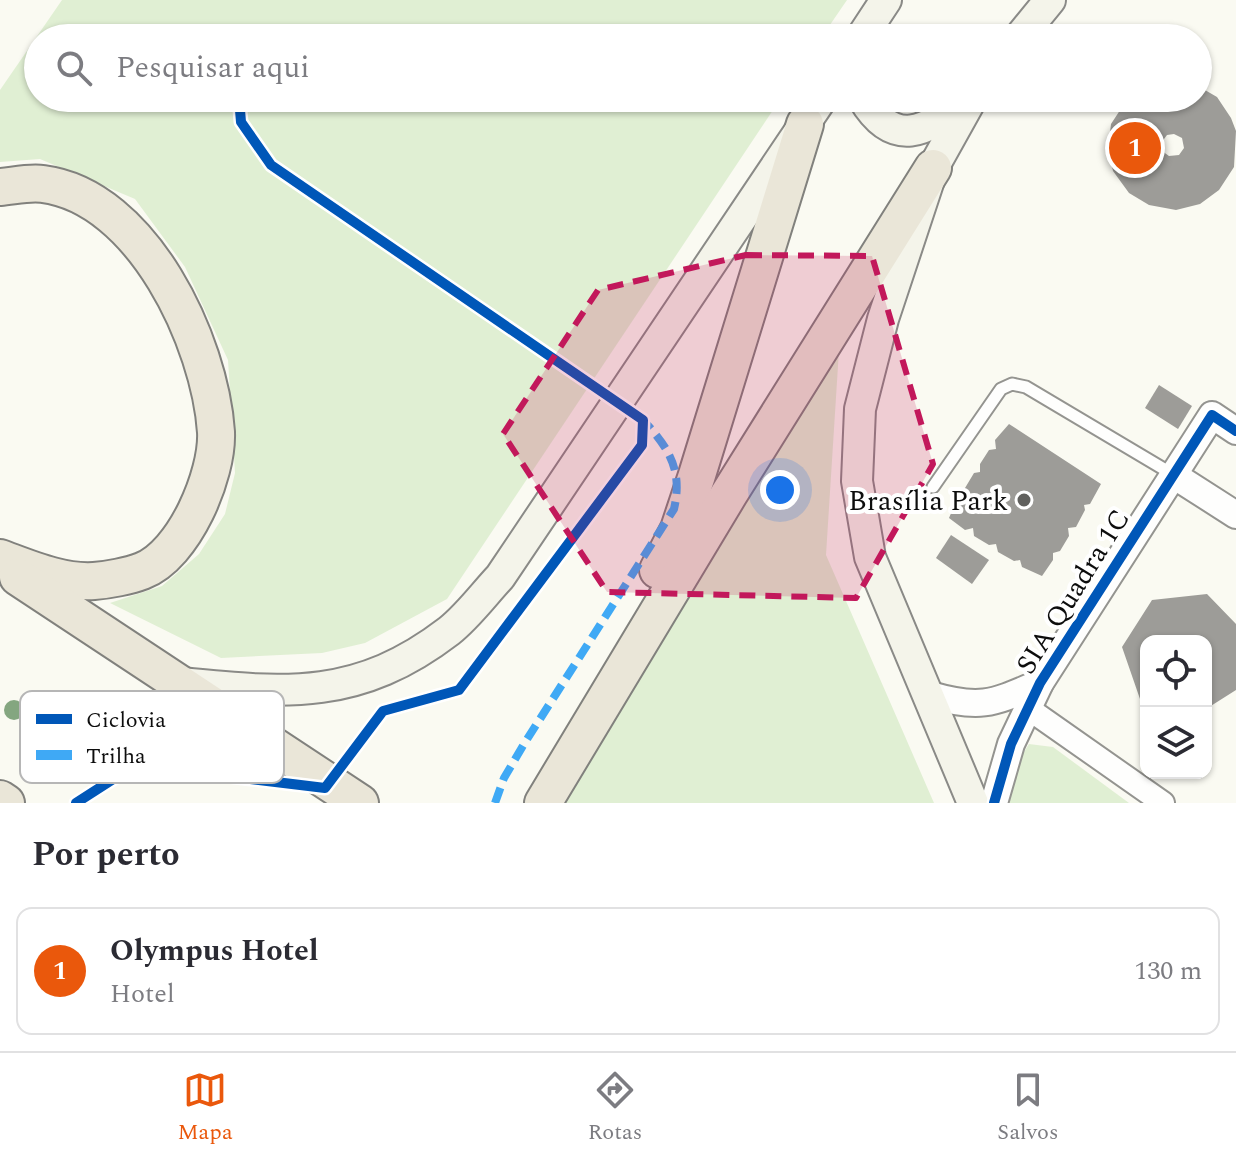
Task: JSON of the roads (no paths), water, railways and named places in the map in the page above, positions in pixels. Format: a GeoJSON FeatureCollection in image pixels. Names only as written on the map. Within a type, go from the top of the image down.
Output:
{"type":"FeatureCollection","features":[{"type":"Feature","properties":{"kind":"highway"},"geometry":{"type":"LineString","coordinates":[[515,803],[651,582],[679,529],[814,112]]}},
{"type":"Feature","properties":{"kind":"highway"},"geometry":{"type":"LineString","coordinates":[[543,803],[729,494],[933,168]]}},
{"type":"Feature","properties":{"kind":"highway"},"geometry":{"type":"LineString","coordinates":[[0,187],[43,184],[97,204],[136,239],[180,303],[207,377],[216,435],[206,490],[179,541],[144,570],[94,581],[54,577],[0,558]]}},
{"type":"Feature","properties":{"kind":"highway"},"geometry":{"type":"LineString","coordinates":[[0,565],[193,691]]}},
{"type":"Feature","properties":{"kind":"highway"},"geometry":{"type":"LineString","coordinates":[[284,752],[360,803]]}},
{"type":"Feature","properties":{"kind":"highway"},"geometry":{"type":"LineString","coordinates":[[0,799],[6,803]]}},
{"type":"Feature","properties":{"kind":"main road"},"geometry":{"type":"LineString","coordinates":[[870,24],[886,0]]}},
{"type":"Feature","properties":{"kind":"main road"},"geometry":{"type":"LineString","coordinates":[[884,24],[895,0]]}},
{"type":"Feature","properties":{"kind":"main road"},"geometry":{"type":"LineString","coordinates":[[1030,24],[1050,0]]}},
{"type":"Feature","properties":{"kind":"main road"},"geometry":{"type":"LineString","coordinates":[[284,691],[314,691],[390,670],[452,629],[500,577],[813,112]]}},
{"type":"Feature","properties":{"kind":"main road"},"geometry":{"type":"LineString","coordinates":[[870,112],[888,127],[908,132],[926,129],[950,112]]}},
{"type":"Feature","properties":{"kind":"main road"},"geometry":{"type":"LineString","coordinates":[[962,112],[933,168],[883,319],[860,409],[857,481],[870,557],[973,803]]}},
{"type":"Feature","properties":{"kind":"main road"},"geometry":{"type":"LineString","coordinates":[[181,683],[265,691]]}},
{"type":"Feature","properties":{"kind":"street","name":"SIA Quadra 1C"},"geometry":{"type":"LineString","coordinates":[[994,803],[1011,744],[1040,683],[1212,415],[1236,431]]}},
{"type":"Feature","properties":{"kind":"street"},"geometry":{"type":"LineString","coordinates":[[1175,476],[1236,515]]}},
{"type":"Feature","properties":{"kind":"street","name":"SIA Quadra 1C"},"geometry":{"type":"LineString","coordinates":[[930,695],[960,704],[982,705],[1040,683]]}},
{"type":"Feature","properties":{"kind":"street"},"geometry":{"type":"LineString","coordinates":[[1029,709],[1163,803]]}},
{"type":"Feature","properties":{"kind":"lane"},"geometry":{"type":"LineString","coordinates":[[933,487],[1001,389],[1012,384],[1026,387],[1175,476]]}},
{"type":"Feature","properties":{"kind":"place","name":"Olympus Hotel"},"geometry":{"type":"Point","coordinates":[1135,148]}},
{"type":"Feature","properties":{"kind":"place","name":"Brasília Park"},"geometry":{"type":"Point","coordinates":[1024,500]}}]}
